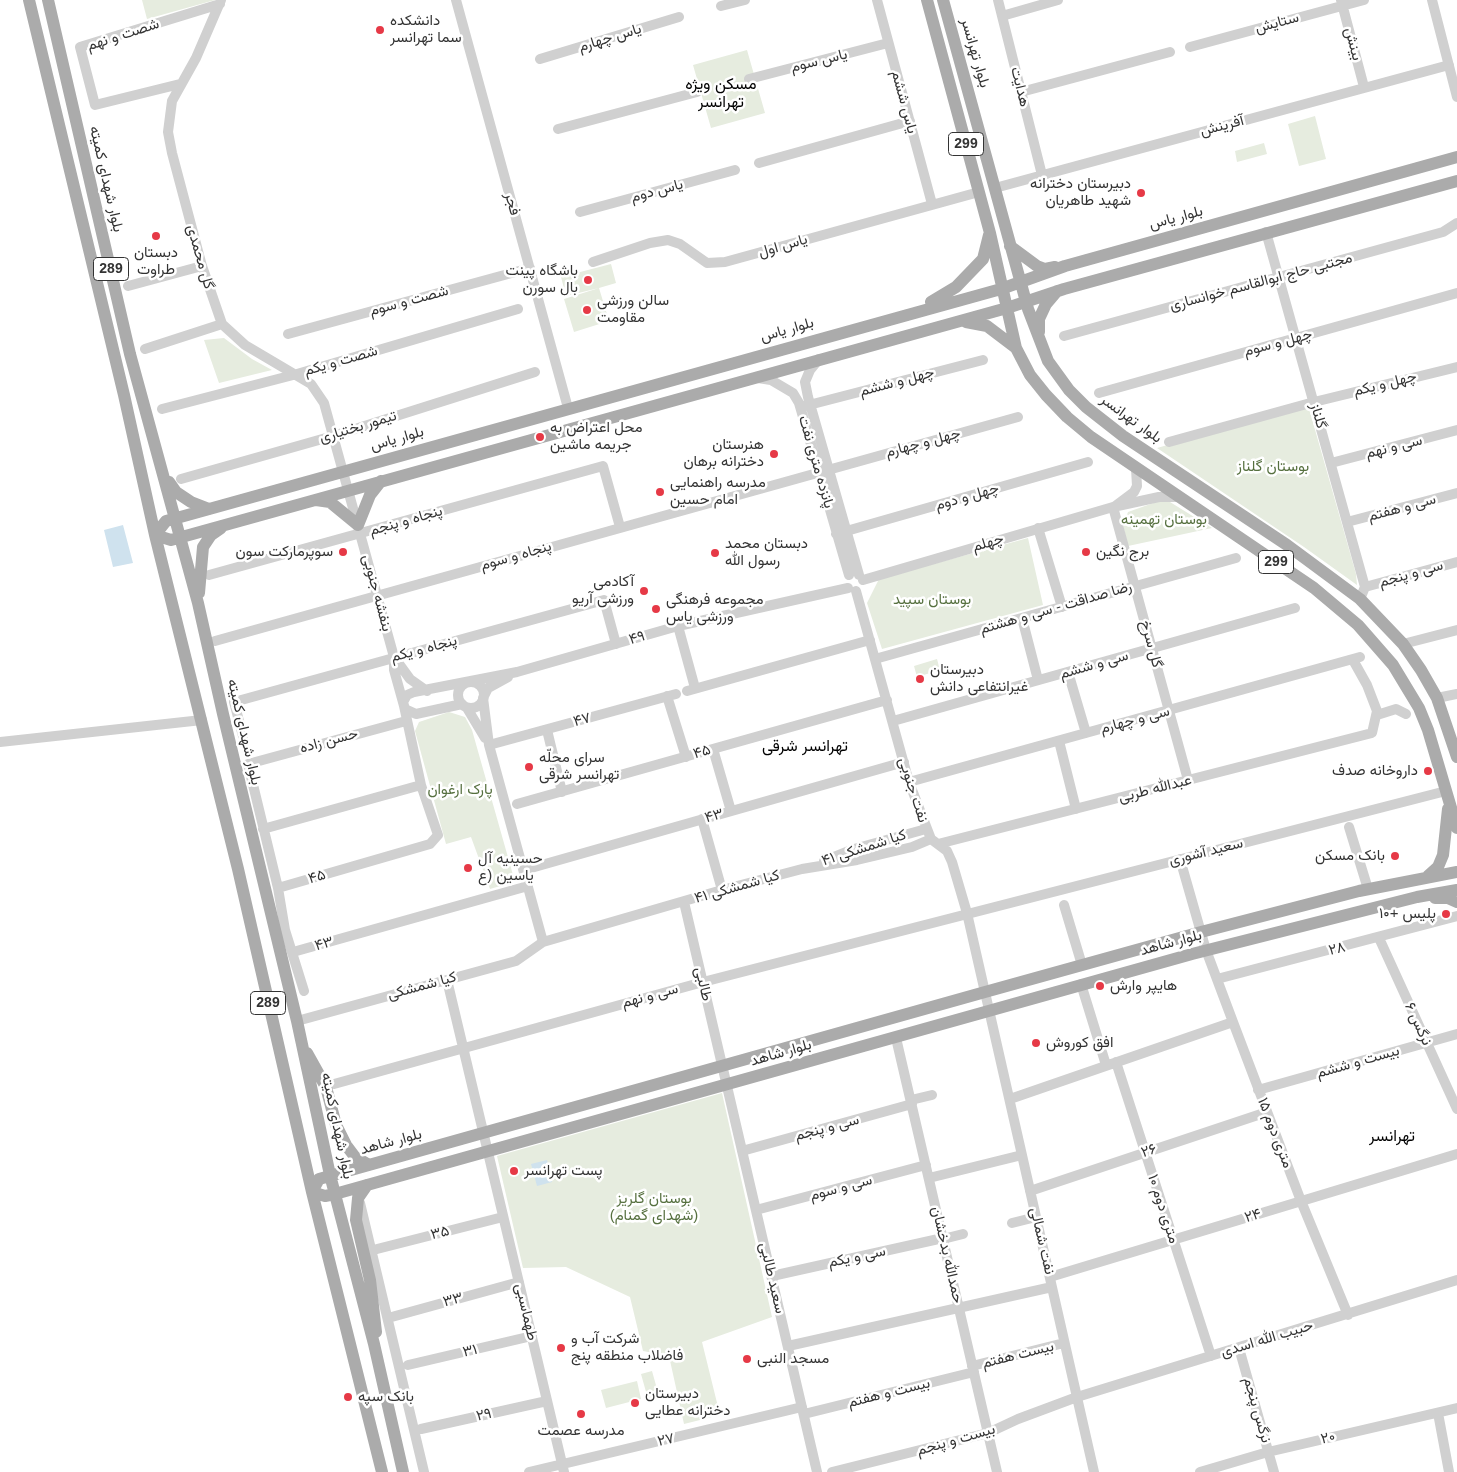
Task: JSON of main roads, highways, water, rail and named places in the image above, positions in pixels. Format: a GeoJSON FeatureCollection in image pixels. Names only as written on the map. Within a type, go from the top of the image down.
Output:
{"type":"FeatureCollection","features":[{"type":"Feature","properties":{"kind":"main road","name":"289"},"geometry":{"type":"LineString","coordinates":[[29,0],[124,396],[155,535],[202,720],[312,1192],[382,1472]]}},
{"type":"Feature","properties":{"kind":"main road","name":"بلوار شهدای کمیته"},"geometry":{"type":"LineString","coordinates":[[48,0],[130,354],[164,473],[186,535],[198,603],[227,732],[297,1021],[330,1176],[374,1344],[403,1472]]}},
{"type":"Feature","properties":{"kind":"main road","name":"299"},"geometry":{"type":"LineString","coordinates":[[927,0],[990,233],[1001,289],[1018,352],[1035,382],[1067,418],[1136,469],[1314,588],[1358,625],[1384,653],[1405,682],[1419,708],[1428,730],[1457,828]]}},
{"type":"Feature","properties":{"kind":"main road","name":"بلوار تهرانسر"},"geometry":{"type":"LineString","coordinates":[[944,0],[1010,246],[1026,301],[1048,361],[1068,390],[1086,408],[1165,464],[1287,545],[1360,599],[1403,644],[1437,698],[1457,757]]}},
{"type":"Feature","properties":{"kind":"main road","name":"بلوار یاس"},"geometry":{"type":"LineString","coordinates":[[155,535],[166,521],[1001,289],[1065,266],[1457,157]]}},
{"type":"Feature","properties":{"kind":"main road"},"geometry":{"type":"LineString","coordinates":[[155,535],[172,540],[1006,308],[1057,291],[1266,232],[1456,182]]}},
{"type":"Feature","properties":{"kind":"main road"},"geometry":{"type":"LineString","coordinates":[[920,310],[956,287],[983,259],[990,233]]}},
{"type":"Feature","properties":{"kind":"main road"},"geometry":{"type":"LineString","coordinates":[[1010,246],[1037,266],[1045,268],[1065,266]]}},
{"type":"Feature","properties":{"kind":"main road"},"geometry":{"type":"LineString","coordinates":[[1039,340],[1039,318],[1046,304],[1057,291]]}},
{"type":"Feature","properties":{"kind":"main road"},"geometry":{"type":"LineString","coordinates":[[958,321],[987,326],[1018,352]]}},
{"type":"Feature","properties":{"kind":"main road"},"geometry":{"type":"LineString","coordinates":[[1018,352],[1017,336],[1020,330],[1030,329],[1039,340]]}},
{"type":"Feature","properties":{"kind":"main road"},"geometry":{"type":"LineString","coordinates":[[568,408],[573,428]]}},
{"type":"Feature","properties":{"kind":"main road"},"geometry":{"type":"LineString","coordinates":[[164,473],[176,492],[191,502],[209,509]]}},
{"type":"Feature","properties":{"kind":"main road"},"geometry":{"type":"LineString","coordinates":[[314,500],[330,502],[359,529],[370,496],[381,481]]}},
{"type":"Feature","properties":{"kind":"main road"},"geometry":{"type":"LineString","coordinates":[[198,603],[201,560],[206,541],[228,524]]}},
{"type":"Feature","properties":{"kind":"main road"},"geometry":{"type":"LineString","coordinates":[[1428,876],[1438,867],[1443,855],[1447,796]]}},
{"type":"Feature","properties":{"kind":"main road","name":"بلوار شاهد"},"geometry":{"type":"LineString","coordinates":[[1457,872],[1428,876],[1368,889],[1082,965],[319,1179],[312,1192],[325,1196],[335,1194],[1206,950],[1417,897],[1457,890]]}},
{"type":"Feature","properties":{"kind":"main road"},"geometry":{"type":"LineString","coordinates":[[1417,897],[1448,898],[1457,902]]}},
{"type":"Feature","properties":{"kind":"main road"},"geometry":{"type":"LineString","coordinates":[[302,1046],[326,1086],[336,1125],[346,1145],[355,1157],[370,1165]]}},
{"type":"Feature","properties":{"kind":"main road"},"geometry":{"type":"LineString","coordinates":[[368,1185],[358,1198],[356,1220],[370,1280],[375,1314],[374,1344]]}},
{"type":"Feature","properties":{"kind":"water"},"geometry":{"type":"Polygon","coordinates":[[[123,525],[133,563],[113,567],[104,530],[123,525]]]}},
{"type":"Feature","properties":{"kind":"water"},"geometry":{"type":"Polygon","coordinates":[[[547,1160],[552,1182],[537,1186],[531,1164],[547,1160]]]}},
{"type":"Feature","properties":{"kind":"place","name":"دانشکده سما تهرانسر"},"geometry":{"type":"Point","coordinates":[380,30]}},
{"type":"Feature","properties":{"kind":"place","name":"دبیرستان دخترانه شهید طاهریان"},"geometry":{"type":"Point","coordinates":[1141,193]}},
{"type":"Feature","properties":{"kind":"place","name":"دبستان طراوت"},"geometry":{"type":"Point","coordinates":[156,236]}},
{"type":"Feature","properties":{"kind":"place","name":"باشگاه پینت بال سورن"},"geometry":{"type":"Point","coordinates":[588,280]}},
{"type":"Feature","properties":{"kind":"place","name":"سالن ورزشی مقاومت"},"geometry":{"type":"Point","coordinates":[587,310]}},
{"type":"Feature","properties":{"kind":"place","name":"محل اعتراض به جریمه ماشین"},"geometry":{"type":"Point","coordinates":[540,437]}},
{"type":"Feature","properties":{"kind":"place","name":"هنرستان دخترانه برهان"},"geometry":{"type":"Point","coordinates":[774,454]}},
{"type":"Feature","properties":{"kind":"place","name":"مدرسه راهنمایی امام حسین"},"geometry":{"type":"Point","coordinates":[660,492]}},
{"type":"Feature","properties":{"kind":"place","name":"سوپرمارکت سون"},"geometry":{"type":"Point","coordinates":[343,552]}},
{"type":"Feature","properties":{"kind":"place","name":"برج نگین"},"geometry":{"type":"Point","coordinates":[1086,552]}},
{"type":"Feature","properties":{"kind":"place","name":"دبستان محمد رسول الله"},"geometry":{"type":"Point","coordinates":[715,553]}},
{"type":"Feature","properties":{"kind":"place","name":"آکادمی ورزشی آریو"},"geometry":{"type":"Point","coordinates":[644,591]}},
{"type":"Feature","properties":{"kind":"place","name":"مجموعه فرهنگی ورزشی یاس"},"geometry":{"type":"Point","coordinates":[656,609]}},
{"type":"Feature","properties":{"kind":"place","name":"دبیرستان غیرانتفاعی دانش"},"geometry":{"type":"Point","coordinates":[920,679]}},
{"type":"Feature","properties":{"kind":"place","name":"سرای محلّه تهرانسر شرقی"},"geometry":{"type":"Point","coordinates":[529,767]}},
{"type":"Feature","properties":{"kind":"place","name":"داروخانه صدف"},"geometry":{"type":"Point","coordinates":[1428,771]}},
{"type":"Feature","properties":{"kind":"place","name":"بانک مسکن"},"geometry":{"type":"Point","coordinates":[1395,856]}},
{"type":"Feature","properties":{"kind":"place","name":"حسینیه آل یاسین (ع"},"geometry":{"type":"Point","coordinates":[468,868]}},
{"type":"Feature","properties":{"kind":"place","name":"پلیس +۱۰"},"geometry":{"type":"Point","coordinates":[1446,914]}},
{"type":"Feature","properties":{"kind":"place","name":"هایپر وارش"},"geometry":{"type":"Point","coordinates":[1100,986]}},
{"type":"Feature","properties":{"kind":"place","name":"افق کوروش"},"geometry":{"type":"Point","coordinates":[1036,1043]}},
{"type":"Feature","properties":{"kind":"place","name":"پست تهرانسر"},"geometry":{"type":"Point","coordinates":[514,1171]}},
{"type":"Feature","properties":{"kind":"place","name":"شرکت آب و فاضلاب منطقه پنج"},"geometry":{"type":"Point","coordinates":[561,1348]}},
{"type":"Feature","properties":{"kind":"place","name":"مسجد النبی"},"geometry":{"type":"Point","coordinates":[747,1359]}},
{"type":"Feature","properties":{"kind":"place","name":"بانک سپه"},"geometry":{"type":"Point","coordinates":[348,1397]}},
{"type":"Feature","properties":{"kind":"place","name":"دبیرستان دخترانه عطایی"},"geometry":{"type":"Point","coordinates":[635,1403]}},
{"type":"Feature","properties":{"kind":"place","name":"مدرسه عصمت"},"geometry":{"type":"Point","coordinates":[581,1414]}},
{"type":"Feature","properties":{"kind":"district","name":"مسکن ویژه تهرانسر"},"geometry":{"type":"Point","coordinates":[721,94]}},
{"type":"Feature","properties":{"kind":"district","name":"تهرانسر شرقی"},"geometry":{"type":"Point","coordinates":[805,747]}},
{"type":"Feature","properties":{"kind":"district","name":"تهرانسر"},"geometry":{"type":"Point","coordinates":[1392,1137]}},
{"type":"Feature","properties":{"kind":"park label","name":"بوستان گلناز"},"geometry":{"type":"Point","coordinates":[1273,467]}},
{"type":"Feature","properties":{"kind":"park label","name":"بوستان تهمینه"},"geometry":{"type":"Point","coordinates":[1164,520]}},
{"type":"Feature","properties":{"kind":"park label","name":"بوستان سپید"},"geometry":{"type":"Point","coordinates":[932,600]}},
{"type":"Feature","properties":{"kind":"park label","name":"پارک ارغوان"},"geometry":{"type":"Point","coordinates":[460,790]}},
{"type":"Feature","properties":{"kind":"park label","name":"بوستان گلریز (شهدای گمنام)"},"geometry":{"type":"Point","coordinates":[654,1208]}}]}
